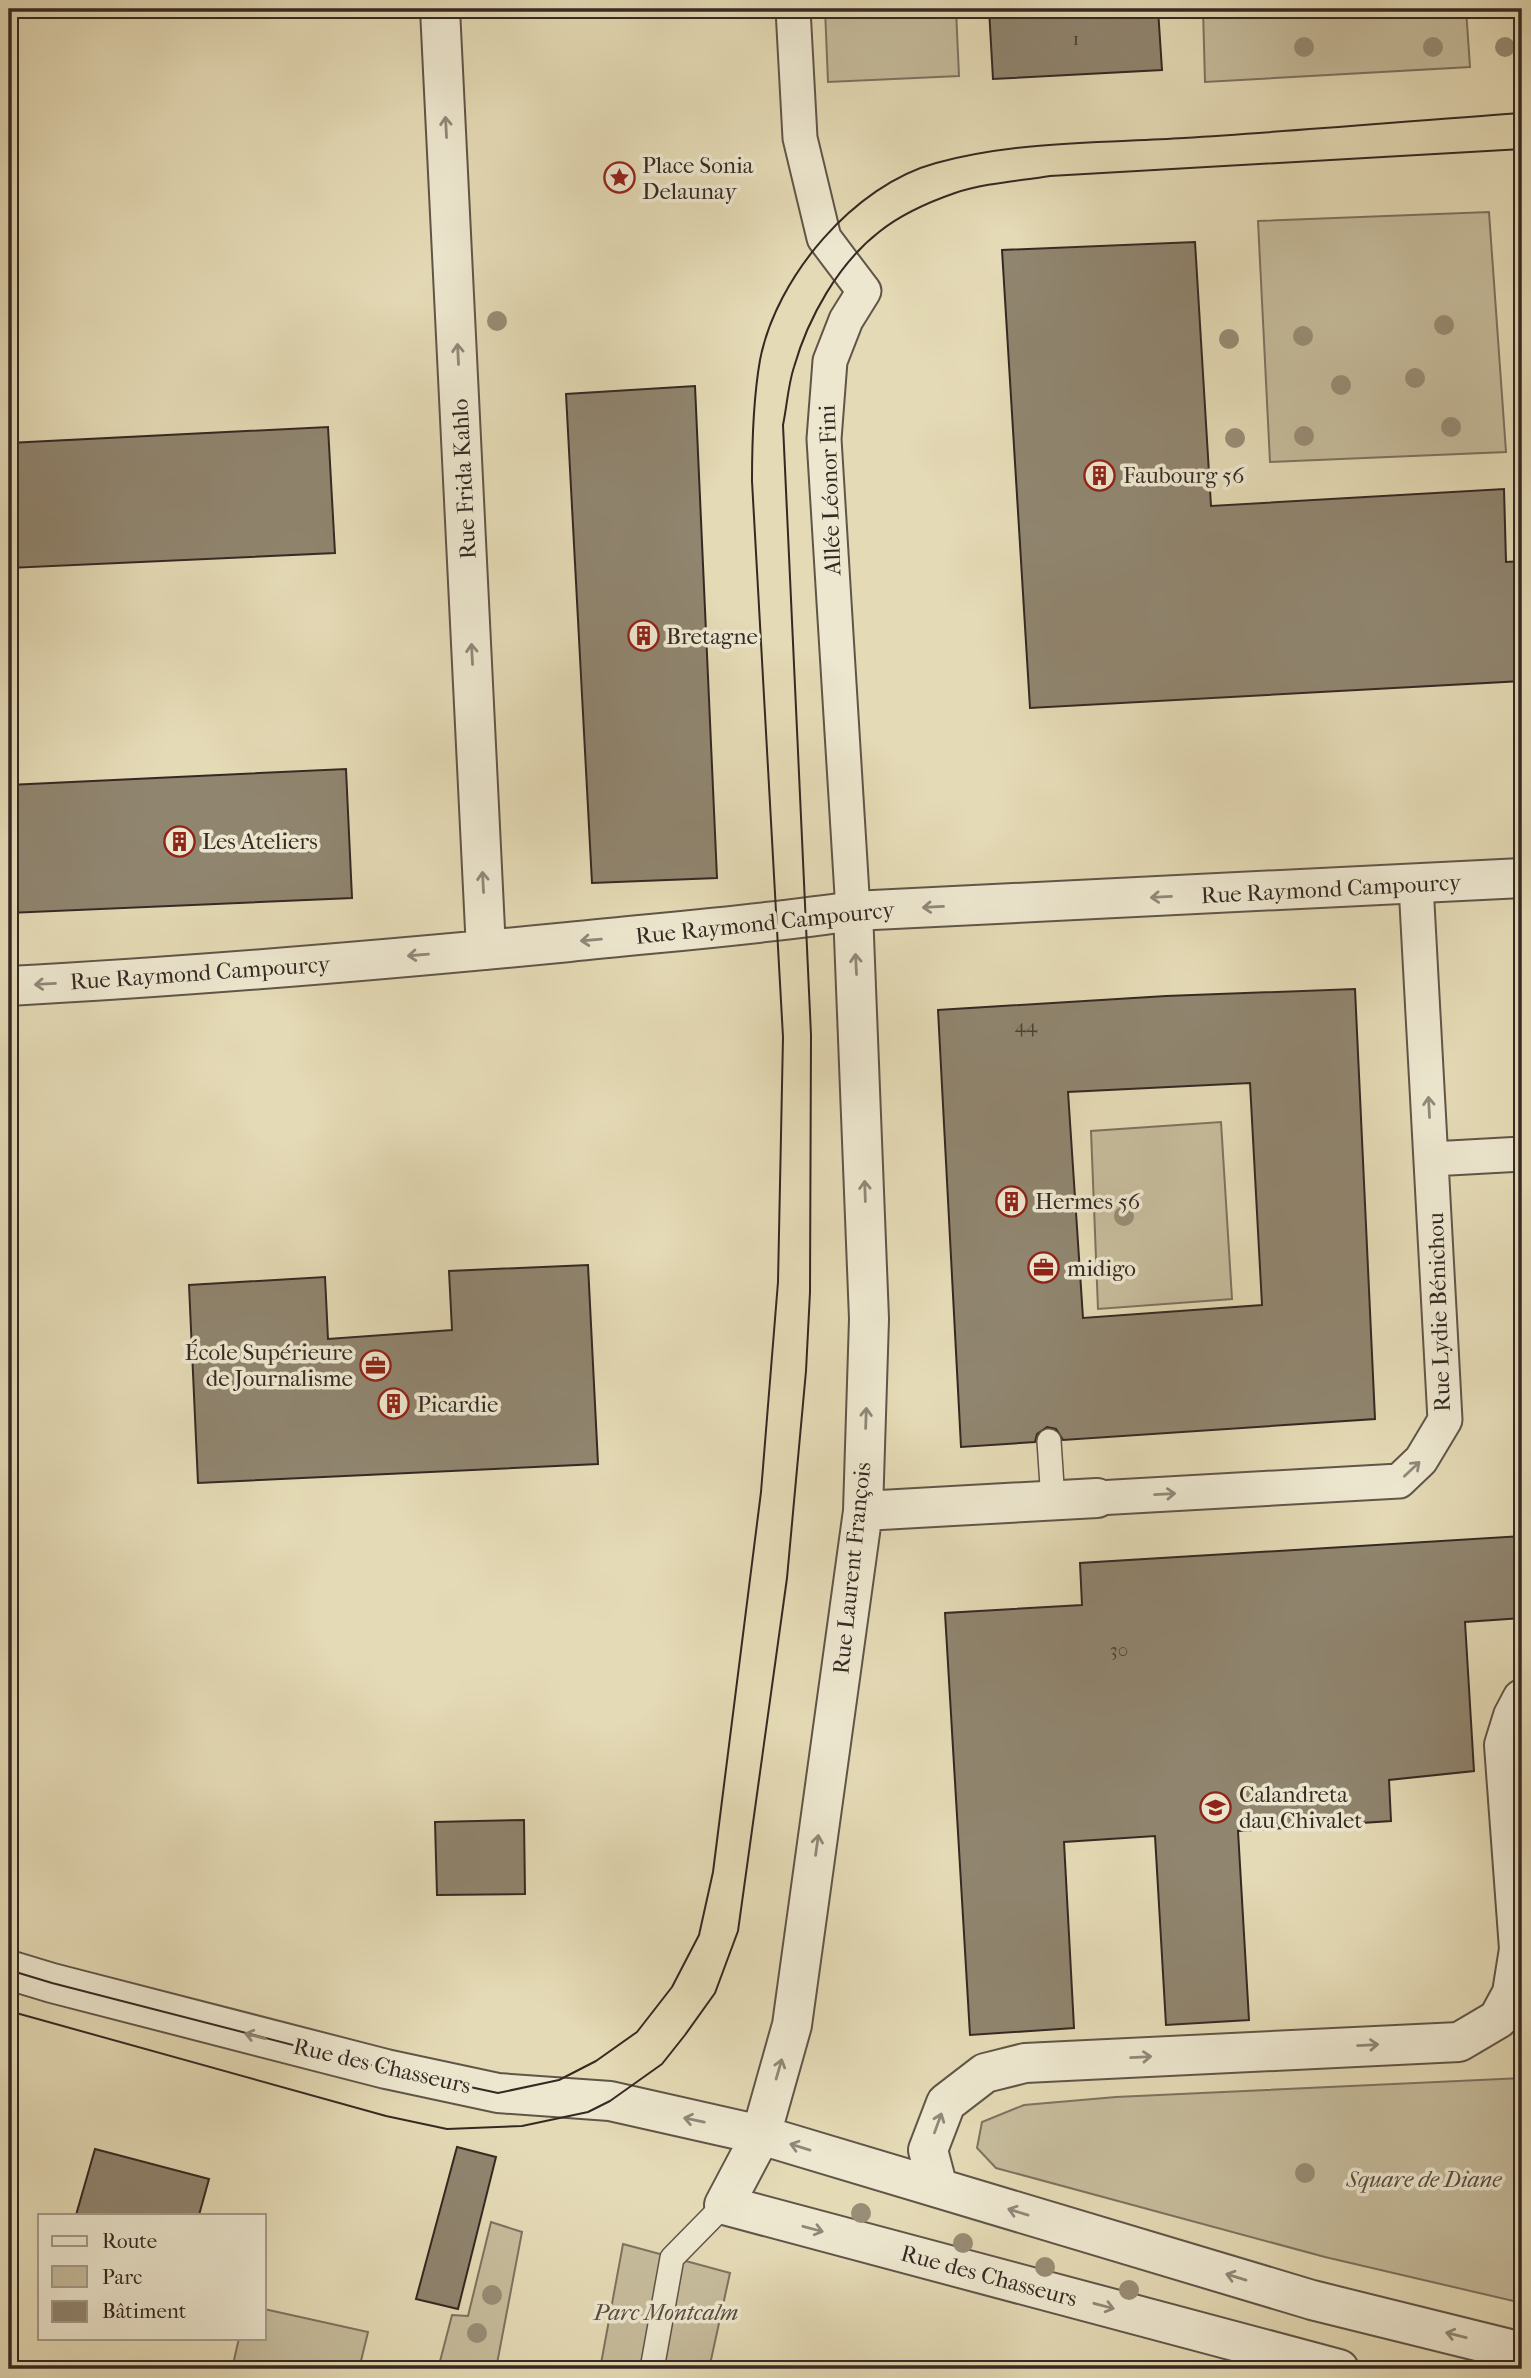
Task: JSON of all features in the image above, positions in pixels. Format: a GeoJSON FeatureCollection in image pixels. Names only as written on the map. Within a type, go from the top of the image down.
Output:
{"type":"FeatureCollection","features":[{"type":"Feature","properties":{"kind":"street","name":"Rue Frida Kahlo"},"geometry":{"type":"LineString","coordinates":[[440,9],[486,950]]}},
{"type":"Feature","properties":{"kind":"street","name":"Allée Léonor Fini"},"geometry":{"type":"LineString","coordinates":[[793,9],[800,138],[824,238],[863,291],[846,320],[830,361],[824,439],[853,911]]}},
{"type":"Feature","properties":{"kind":"street","name":"Rue Raymond Campourcy"},"geometry":{"type":"LineString","coordinates":[[9,986],[95,982],[486,950],[776,922],[853,911],[1522,878]]}},
{"type":"Feature","properties":{"kind":"street","name":"Rue Lydie Bénichou"},"geometry":{"type":"LineString","coordinates":[[863,1511],[1399,1481],[1421,1460],[1445,1420],[1416,885]]}},
{"type":"Feature","properties":{"kind":"street","name":"Rue Laurent François"},"geometry":{"type":"LineString","coordinates":[[761,2134],[792,2025],[863,1511],[869,1319],[853,911]]}},
{"type":"Feature","properties":{"kind":"street"},"geometry":{"type":"LineString","coordinates":[[1432,1159],[1522,1154]]}},
{"type":"Feature","properties":{"kind":"street"},"geometry":{"type":"LineString","coordinates":[[938,2188],[928,2150],[941,2115],[946,2104],[985,2073],[1025,2063],[1459,2042],[1498,2019],[1512,1993],[1519,1949],[1504,1745],[1513,1716],[1522,1699]]}},
{"type":"Feature","properties":{"kind":"street","name":"Rue des Chasseurs"},"geometry":{"type":"LineString","coordinates":[[9,1970],[386,2069],[498,2093],[610,2102],[761,2134],[1353,2310],[1522,2352]]}},
{"type":"Feature","properties":{"kind":"street"},"geometry":{"type":"LineString","coordinates":[[724,2205],[761,2134]]}},
{"type":"Feature","properties":{"kind":"street","name":"Rue des Chasseurs"},"geometry":{"type":"LineString","coordinates":[[724,2205],[1334,2369],[1353,2310]]}},
{"type":"Feature","properties":{"kind":"lane"},"geometry":{"type":"LineString","coordinates":[[1049,1441],[1053,1501]]}},
{"type":"Feature","properties":{"kind":"lane"},"geometry":{"type":"LineString","coordinates":[[652,2369],[672,2258],[724,2205]]}},
{"type":"Feature","properties":{"kind":"green space"},"geometry":{"type":"Polygon","coordinates":[[[825,9],[956,9],[959,76],[828,82],[825,9]]]}},
{"type":"Feature","properties":{"kind":"green space"},"geometry":{"type":"Polygon","coordinates":[[[1203,9],[1466,9],[1470,67],[1205,82],[1203,9]]]}},
{"type":"Feature","properties":{"kind":"green space"},"geometry":{"type":"Polygon","coordinates":[[[1489,212],[1506,452],[1270,462],[1258,221],[1489,212]]]}},
{"type":"Feature","properties":{"kind":"green space"},"geometry":{"type":"Polygon","coordinates":[[[1221,1122],[1232,1299],[1098,1309],[1091,1131],[1221,1122]]]}},
{"type":"Feature","properties":{"kind":"green space","name":"Square de Diane"},"geometry":{"type":"Polygon","coordinates":[[[1522,2078],[1522,2303],[1325,2257],[996,2168],[977,2148],[982,2122],[1024,2105],[1116,2097],[1522,2078]]]}},
{"type":"Feature","properties":{"kind":"green space"},"geometry":{"type":"Polygon","coordinates":[[[491,2222],[522,2232],[496,2369],[438,2369],[452,2315],[468,2316],[491,2222]]]}},
{"type":"Feature","properties":{"kind":"green space","name":"Parc Montcalm"},"geometry":{"type":"Polygon","coordinates":[[[623,2244],[730,2273],[709,2369],[600,2369],[623,2244]]]}},
{"type":"Feature","properties":{"kind":"green space"},"geometry":{"type":"Polygon","coordinates":[[[266,2309],[368,2332],[359,2369],[232,2369],[239,2340],[266,2340],[266,2309]]]}},
{"type":"Feature","properties":{"kind":"building"},"geometry":{"type":"Polygon","coordinates":[[[989,9],[1158,9],[1162,70],[993,79],[989,9]]]}},
{"type":"Feature","properties":{"kind":"building","name":"Faubourg 56"},"geometry":{"type":"Polygon","coordinates":[[[1195,242],[1211,506],[1504,489],[1506,562],[1522,561],[1522,681],[1030,708],[1002,250],[1195,242]]]}},
{"type":"Feature","properties":{"kind":"building","name":"Bretagne"},"geometry":{"type":"Polygon","coordinates":[[[695,386],[717,878],[592,883],[566,394],[695,386]]]}},
{"type":"Feature","properties":{"kind":"building"},"geometry":{"type":"Polygon","coordinates":[[[328,427],[335,553],[9,568],[9,443],[328,427]]]}},
{"type":"Feature","properties":{"kind":"building","name":"Les Ateliers"},"geometry":{"type":"Polygon","coordinates":[[[346,769],[352,898],[9,913],[9,785],[346,769]]]}},
{"type":"Feature","properties":{"kind":"building"},"geometry":{"type":"Polygon","coordinates":[[[1355,989],[1375,1419],[1063,1440],[1056,1429],[1047,1427],[1037,1434],[1035,1442],[961,1447],[938,1010],[1166,996],[1355,989]],[[1250,1083],[1068,1092],[1083,1318],[1262,1305],[1250,1083]]]}},
{"type":"Feature","properties":{"kind":"building","name":"Picardie"},"geometry":{"type":"Polygon","coordinates":[[[588,1265],[598,1464],[198,1483],[189,1285],[325,1277],[328,1339],[452,1330],[449,1271],[588,1265]]]}},
{"type":"Feature","properties":{"kind":"building","name":"Calandreta dau Chivalet"},"geometry":{"type":"Polygon","coordinates":[[[1522,1536],[1522,1618],[1465,1622],[1474,1771],[1389,1780],[1391,1821],[1238,1831],[1249,2020],[1166,2025],[1155,1836],[1064,1842],[1074,2028],[970,2035],[945,1613],[1082,1605],[1080,1563],[1522,1536]]]}},
{"type":"Feature","properties":{"kind":"building"},"geometry":{"type":"Polygon","coordinates":[[[524,1820],[525,1894],[437,1895],[435,1822],[524,1820]]]}},
{"type":"Feature","properties":{"kind":"building"},"geometry":{"type":"Polygon","coordinates":[[[457,2147],[496,2157],[458,2309],[416,2299],[457,2147]]]}},
{"type":"Feature","properties":{"kind":"building"},"geometry":{"type":"Polygon","coordinates":[[[95,2149],[209,2179],[199,2214],[76,2214],[95,2149]]]}},
{"type":"Feature","properties":{"kind":"tram line"},"geometry":{"type":"LineString","coordinates":[[9,1970],[386,2069],[498,2093],[559,2080],[596,2061],[637,2032],[672,1987],[699,1935],[713,1872],[761,1492],[778,1282],[783,1037],[752,451],[760,360],[769,329],[783,297],[801,267],[848,213],[876,191],[906,174],[936,163],[1028,147],[1522,113]]}},
{"type":"Feature","properties":{"kind":"tram line"},"geometry":{"type":"LineString","coordinates":[[9,2011],[386,2116],[447,2129],[522,2126],[588,2112],[610,2101],[662,2064],[715,1993],[738,1931],[787,1578],[806,1371],[810,1292],[811,1035],[783,425],[792,374],[807,330],[826,293],[864,245],[905,215],[966,190],[1050,176],[1522,149]]}},
{"type":"Feature","properties":{"kind":"place","name":"Place Sonia Delaunay"},"geometry":{"type":"Point","coordinates":[619,178]}},
{"type":"Feature","properties":{"kind":"place","name":"Faubourg 56"},"geometry":{"type":"Point","coordinates":[1100,475]}},
{"type":"Feature","properties":{"kind":"place","name":"Bretagne"},"geometry":{"type":"Point","coordinates":[643,636]}},
{"type":"Feature","properties":{"kind":"place","name":"Les Ateliers"},"geometry":{"type":"Point","coordinates":[179,841]}},
{"type":"Feature","properties":{"kind":"place","name":"Hermes 56"},"geometry":{"type":"Point","coordinates":[1012,1201]}},
{"type":"Feature","properties":{"kind":"place","name":"midigo"},"geometry":{"type":"Point","coordinates":[1044,1268]}},
{"type":"Feature","properties":{"kind":"place","name":"École Supérieure de Journalisme"},"geometry":{"type":"Point","coordinates":[376,1365]}},
{"type":"Feature","properties":{"kind":"place","name":"Picardie"},"geometry":{"type":"Point","coordinates":[394,1404]}},
{"type":"Feature","properties":{"kind":"place","name":"Calandreta dau Chivalet"},"geometry":{"type":"Point","coordinates":[1216,1807]}}]}
